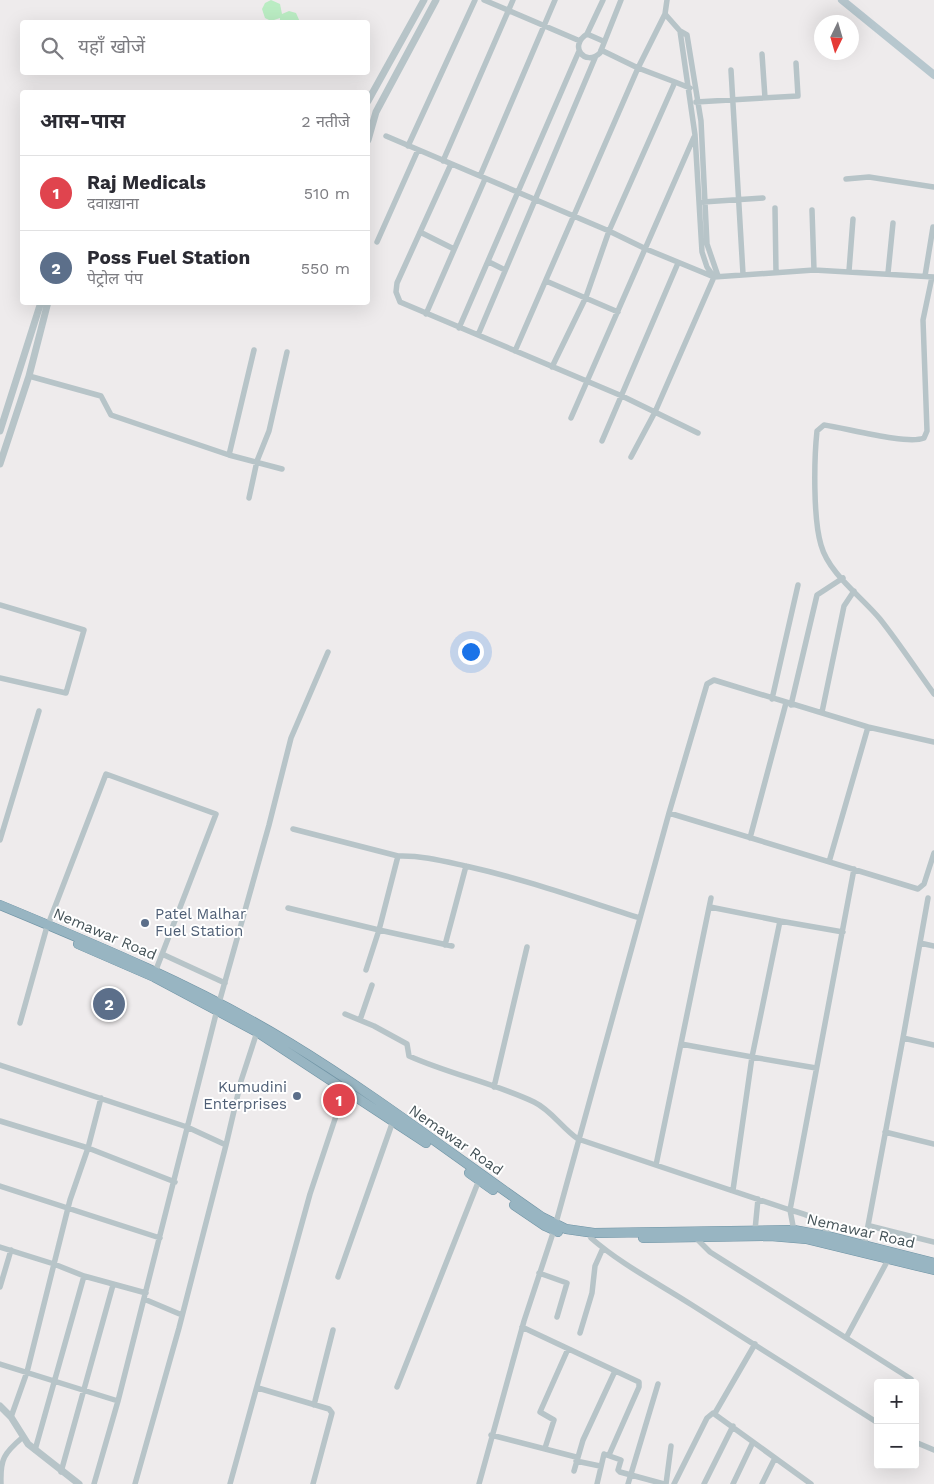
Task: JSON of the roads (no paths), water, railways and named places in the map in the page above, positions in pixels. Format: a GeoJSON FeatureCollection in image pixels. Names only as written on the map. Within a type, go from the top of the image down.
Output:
{"type":"FeatureCollection","features":[{"type":"Feature","properties":{"kind":"highway","name":"Nemawar Road"},"geometry":{"type":"LineString","coordinates":[[0,905],[155,974],[290,1043],[330,1074],[566,1235],[591,1238],[696,1238],[795,1234]]}},
{"type":"Feature","properties":{"kind":"highway","name":"Nemawar Road"},"geometry":{"type":"LineString","coordinates":[[0,911],[47,927]]}},
{"type":"Feature","properties":{"kind":"highway","name":"Nemawar Road"},"geometry":{"type":"LineString","coordinates":[[218,1007],[330,1074],[345,1089],[479,1180],[515,1201]]}},
{"type":"Feature","properties":{"kind":"highway","name":"Nemawar Road"},"geometry":{"type":"LineString","coordinates":[[554,1227],[594,1233],[755,1230],[829,1240],[934,1263]]}},
{"type":"Feature","properties":{"kind":"highway","name":"Nemawar Road"},"geometry":{"type":"LineString","coordinates":[[864,1248],[889,1258],[934,1270]]}},
{"type":"Feature","properties":{"kind":"main road"},"geometry":{"type":"LineString","coordinates":[[842,0],[934,75]]}},
{"type":"Feature","properties":{"kind":"street"},"geometry":{"type":"LineString","coordinates":[[370,97],[424,0]]}},
{"type":"Feature","properties":{"kind":"street"},"geometry":{"type":"LineString","coordinates":[[370,133],[376,112],[436,0]]}},
{"type":"Feature","properties":{"kind":"street"},"geometry":{"type":"LineString","coordinates":[[408,146],[475,0]]}},
{"type":"Feature","properties":{"kind":"street"},"geometry":{"type":"LineString","coordinates":[[484,0],[580,41]]}},
{"type":"Feature","properties":{"kind":"street"},"geometry":{"type":"LineString","coordinates":[[443,161],[513,0]]}},
{"type":"Feature","properties":{"kind":"street"},"geometry":{"type":"LineString","coordinates":[[426,314],[555,0]]}},
{"type":"Feature","properties":{"kind":"street"},"geometry":{"type":"LineString","coordinates":[[459,328],[579,51],[580,41],[588,34],[602,0]]}},
{"type":"Feature","properties":{"kind":"street"},"geometry":{"type":"LineString","coordinates":[[478,335],[621,0]]}},
{"type":"Feature","properties":{"kind":"street"},"geometry":{"type":"LineString","coordinates":[[515,351],[575,218],[638,68],[664,14],[667,0]]}},
{"type":"Feature","properties":{"kind":"street"},"geometry":{"type":"LineString","coordinates":[[632,456],[716,277],[708,249],[699,102],[687,35],[680,31],[664,14]]}},
{"type":"Feature","properties":{"kind":"street"},"geometry":{"type":"LineString","coordinates":[[680,31],[692,102],[702,252],[716,277]]}},
{"type":"Feature","properties":{"kind":"street"},"geometry":{"type":"LineString","coordinates":[[588,34],[603,41]]}},
{"type":"Feature","properties":{"kind":"street"},"geometry":{"type":"LineString","coordinates":[[601,50],[638,68],[690,88]]}},
{"type":"Feature","properties":{"kind":"street"},"geometry":{"type":"LineString","coordinates":[[579,51],[582,56],[595,58]]}},
{"type":"Feature","properties":{"kind":"street"},"geometry":{"type":"LineString","coordinates":[[762,54],[765,98]]}},
{"type":"Feature","properties":{"kind":"street"},"geometry":{"type":"LineString","coordinates":[[692,102],[798,96],[796,63]]}},
{"type":"Feature","properties":{"kind":"street"},"geometry":{"type":"LineString","coordinates":[[731,70],[743,274]]}},
{"type":"Feature","properties":{"kind":"street"},"geometry":{"type":"LineString","coordinates":[[552,367],[586,298],[609,231],[675,82]]}},
{"type":"Feature","properties":{"kind":"street"},"geometry":{"type":"LineString","coordinates":[[571,418],[695,135]]}},
{"type":"Feature","properties":{"kind":"street"},"geometry":{"type":"LineString","coordinates":[[386,136],[609,231],[646,250],[716,277],[814,270],[933,277],[923,320],[927,431],[924,438],[918,440],[881,436],[822,425],[817,431],[815,448],[818,526],[821,545],[828,561],[880,619],[934,694]]}},
{"type":"Feature","properties":{"kind":"street"},"geometry":{"type":"LineString","coordinates":[[377,242],[418,150]]}},
{"type":"Feature","properties":{"kind":"street"},"geometry":{"type":"LineString","coordinates":[[451,164],[397,283],[396,292],[400,302],[622,396],[698,433]]}},
{"type":"Feature","properties":{"kind":"street"},"geometry":{"type":"LineString","coordinates":[[846,178],[869,177],[934,187]]}},
{"type":"Feature","properties":{"kind":"street"},"geometry":{"type":"LineString","coordinates":[[698,202],[763,198]]}},
{"type":"Feature","properties":{"kind":"street"},"geometry":{"type":"LineString","coordinates":[[775,208],[776,272]]}},
{"type":"Feature","properties":{"kind":"street"},"geometry":{"type":"LineString","coordinates":[[812,210],[814,270]]}},
{"type":"Feature","properties":{"kind":"street"},"geometry":{"type":"LineString","coordinates":[[849,271],[853,219]]}},
{"type":"Feature","properties":{"kind":"street"},"geometry":{"type":"LineString","coordinates":[[888,273],[893,223]]}},
{"type":"Feature","properties":{"kind":"street"},"geometry":{"type":"LineString","coordinates":[[925,276],[933,227]]}},
{"type":"Feature","properties":{"kind":"street"},"geometry":{"type":"LineString","coordinates":[[420,232],[454,249]]}},
{"type":"Feature","properties":{"kind":"street"},"geometry":{"type":"LineString","coordinates":[[488,262],[506,270]]}},
{"type":"Feature","properties":{"kind":"street"},"geometry":{"type":"LineString","coordinates":[[602,441],[678,263]]}},
{"type":"Feature","properties":{"kind":"street"},"geometry":{"type":"LineString","coordinates":[[546,281],[618,312]]}},
{"type":"Feature","properties":{"kind":"street"},"geometry":{"type":"LineString","coordinates":[[0,431],[40,305]]}},
{"type":"Feature","properties":{"kind":"street"},"geometry":{"type":"LineString","coordinates":[[0,464],[29,376],[47,305]]}},
{"type":"Feature","properties":{"kind":"street"},"geometry":{"type":"LineString","coordinates":[[230,456],[254,350]]}},
{"type":"Feature","properties":{"kind":"street"},"geometry":{"type":"LineString","coordinates":[[249,498],[257,461],[269,431],[287,352]]}},
{"type":"Feature","properties":{"kind":"street"},"geometry":{"type":"LineString","coordinates":[[29,376],[101,396],[111,415],[230,456],[257,461],[282,469]]}},
{"type":"Feature","properties":{"kind":"street"},"geometry":{"type":"LineString","coordinates":[[8,406],[18,409]]}},
{"type":"Feature","properties":{"kind":"street"},"geometry":{"type":"LineString","coordinates":[[750,838],[789,704],[817,595],[843,578]]}},
{"type":"Feature","properties":{"kind":"street"},"geometry":{"type":"LineString","coordinates":[[772,699],[798,585]]}},
{"type":"Feature","properties":{"kind":"street"},"geometry":{"type":"LineString","coordinates":[[822,712],[844,606],[854,591]]}},
{"type":"Feature","properties":{"kind":"street"},"geometry":{"type":"LineString","coordinates":[[0,604],[84,630],[66,694],[0,678]]}},
{"type":"Feature","properties":{"kind":"street"},"geometry":{"type":"LineString","coordinates":[[94,1484],[118,1401],[218,1007],[269,825],[291,738],[328,652]]}},
{"type":"Feature","properties":{"kind":"street"},"geometry":{"type":"LineString","coordinates":[[479,1484],[522,1328],[554,1227],[696,717],[709,681],[714,680],[868,727],[934,742]]}},
{"type":"Feature","properties":{"kind":"street"},"geometry":{"type":"LineString","coordinates":[[0,840],[39,711]]}},
{"type":"Feature","properties":{"kind":"street"},"geometry":{"type":"LineString","coordinates":[[829,862],[868,727]]}},
{"type":"Feature","properties":{"kind":"street"},"geometry":{"type":"LineString","coordinates":[[20,1023],[47,927],[106,774],[216,814],[155,974]]}},
{"type":"Feature","properties":{"kind":"street"},"geometry":{"type":"LineString","coordinates":[[669,814],[918,889],[924,884],[934,853]]}},
{"type":"Feature","properties":{"kind":"street"},"geometry":{"type":"LineString","coordinates":[[293,829],[398,856],[412,856],[466,866],[525,880],[640,918]]}},
{"type":"Feature","properties":{"kind":"street"},"geometry":{"type":"LineString","coordinates":[[366,970],[379,930],[398,856]]}},
{"type":"Feature","properties":{"kind":"street"},"geometry":{"type":"LineString","coordinates":[[288,908],[448,945],[466,866]]}},
{"type":"Feature","properties":{"kind":"street"},"geometry":{"type":"LineString","coordinates":[[795,1234],[790,1210],[854,869]]}},
{"type":"Feature","properties":{"kind":"street"},"geometry":{"type":"LineString","coordinates":[[656,1165],[712,898]]}},
{"type":"Feature","properties":{"kind":"street"},"geometry":{"type":"LineString","coordinates":[[864,1248],[870,1226],[885,1132],[928,898]]}},
{"type":"Feature","properties":{"kind":"street"},"geometry":{"type":"LineString","coordinates":[[710,907],[843,932]]}},
{"type":"Feature","properties":{"kind":"street"},"geometry":{"type":"LineString","coordinates":[[733,1190],[752,1058],[780,921]]}},
{"type":"Feature","properties":{"kind":"street"},"geometry":{"type":"LineString","coordinates":[[920,943],[934,946]]}},
{"type":"Feature","properties":{"kind":"street"},"geometry":{"type":"LineString","coordinates":[[494,1087],[527,948]]}},
{"type":"Feature","properties":{"kind":"street"},"geometry":{"type":"LineString","coordinates":[[162,954],[225,983]]}},
{"type":"Feature","properties":{"kind":"street"},"geometry":{"type":"LineString","coordinates":[[360,1020],[372,985]]}},
{"type":"Feature","properties":{"kind":"street"},"geometry":{"type":"LineString","coordinates":[[345,1014],[407,1044],[409,1056],[442,1071],[535,1102],[551,1114],[564,1130],[578,1139],[758,1200],[813,1216],[829,1240]]}},
{"type":"Feature","properties":{"kind":"street"},"geometry":{"type":"LineString","coordinates":[[134,1484],[182,1315],[241,1081],[257,1032]]}},
{"type":"Feature","properties":{"kind":"street"},"geometry":{"type":"LineString","coordinates":[[903,1038],[934,1045]]}},
{"type":"Feature","properties":{"kind":"street"},"geometry":{"type":"LineString","coordinates":[[681,1044],[816,1068]]}},
{"type":"Feature","properties":{"kind":"street"},"geometry":{"type":"LineString","coordinates":[[0,1065],[187,1127],[226,1145]]}},
{"type":"Feature","properties":{"kind":"street"},"geometry":{"type":"LineString","coordinates":[[230,1484],[310,1194],[345,1089]]}},
{"type":"Feature","properties":{"kind":"street"},"geometry":{"type":"LineString","coordinates":[[10,1417],[26,1372],[68,1209],[88,1148],[101,1098]]}},
{"type":"Feature","properties":{"kind":"street"},"geometry":{"type":"LineString","coordinates":[[0,1121],[88,1148],[175,1182]]}},
{"type":"Feature","properties":{"kind":"street"},"geometry":{"type":"LineString","coordinates":[[338,1277],[393,1121]]}},
{"type":"Feature","properties":{"kind":"street"},"geometry":{"type":"LineString","coordinates":[[885,1132],[934,1144]]}},
{"type":"Feature","properties":{"kind":"street"},"geometry":{"type":"LineString","coordinates":[[396,1387],[479,1180]]}},
{"type":"Feature","properties":{"kind":"street"},"geometry":{"type":"LineString","coordinates":[[0,1186],[160,1238]]}},
{"type":"Feature","properties":{"kind":"street"},"geometry":{"type":"LineString","coordinates":[[755,1230],[758,1200]]}},
{"type":"Feature","properties":{"kind":"street"},"geometry":{"type":"LineString","coordinates":[[870,1226],[934,1242]]}},
{"type":"Feature","properties":{"kind":"street"},"geometry":{"type":"LineString","coordinates":[[591,1238],[603,1248],[716,1322],[755,1344],[874,1420]]}},
{"type":"Feature","properties":{"kind":"street"},"geometry":{"type":"LineString","coordinates":[[696,1238],[710,1252],[847,1336],[911,1379]]}},
{"type":"Feature","properties":{"kind":"street"},"geometry":{"type":"LineString","coordinates":[[0,1247],[145,1296],[182,1315]]}},
{"type":"Feature","properties":{"kind":"street"},"geometry":{"type":"LineString","coordinates":[[580,1334],[592,1292],[594,1266],[603,1248]]}},
{"type":"Feature","properties":{"kind":"street"},"geometry":{"type":"LineString","coordinates":[[0,1287],[10,1250]]}},
{"type":"Feature","properties":{"kind":"street"},"geometry":{"type":"LineString","coordinates":[[847,1336],[889,1258]]}},
{"type":"Feature","properties":{"kind":"street"},"geometry":{"type":"LineString","coordinates":[[540,1273],[567,1283],[557,1317]]}},
{"type":"Feature","properties":{"kind":"street"},"geometry":{"type":"LineString","coordinates":[[35,1450],[84,1276]]}},
{"type":"Feature","properties":{"kind":"street"},"geometry":{"type":"LineString","coordinates":[[61,1472],[113,1285]]}},
{"type":"Feature","properties":{"kind":"street"},"geometry":{"type":"LineString","coordinates":[[522,1328],[636,1380],[639,1387],[609,1455]]}},
{"type":"Feature","properties":{"kind":"street"},"geometry":{"type":"LineString","coordinates":[[314,1405],[333,1330]]}},
{"type":"Feature","properties":{"kind":"street"},"geometry":{"type":"LineString","coordinates":[[674,1484],[707,1418],[715,1413],[755,1344]]}},
{"type":"Feature","properties":{"kind":"street"},"geometry":{"type":"LineString","coordinates":[[546,1448],[554,1420],[540,1412],[568,1349]]}},
{"type":"Feature","properties":{"kind":"street"},"geometry":{"type":"LineString","coordinates":[[0,1364],[118,1401]]}},
{"type":"Feature","properties":{"kind":"street"},"geometry":{"type":"LineString","coordinates":[[574,1471],[576,1459],[615,1371]]}},
{"type":"Feature","properties":{"kind":"street"},"geometry":{"type":"LineString","coordinates":[[628,1484],[658,1384]]}},
{"type":"Feature","properties":{"kind":"street"},"geometry":{"type":"LineString","coordinates":[[258,1388],[329,1409],[332,1415],[313,1484]]}},
{"type":"Feature","properties":{"kind":"street"},"geometry":{"type":"LineString","coordinates":[[0,1406],[35,1450],[61,1472],[79,1484]]}},
{"type":"Feature","properties":{"kind":"street"},"geometry":{"type":"LineString","coordinates":[[715,1413],[811,1484]]}},
{"type":"Feature","properties":{"kind":"street"},"geometry":{"type":"LineString","coordinates":[[704,1484],[734,1426]]}},
{"type":"Feature","properties":{"kind":"street"},"geometry":{"type":"LineString","coordinates":[[491,1435],[546,1448],[600,1466]]}},
{"type":"Feature","properties":{"kind":"street"},"geometry":{"type":"LineString","coordinates":[[1,1484],[1,1464],[4,1457],[23,1437]]}},
{"type":"Feature","properties":{"kind":"street"},"geometry":{"type":"LineString","coordinates":[[733,1484],[753,1442]]}},
{"type":"Feature","properties":{"kind":"street"},"geometry":{"type":"LineString","coordinates":[[919,1444],[934,1450]]}},
{"type":"Feature","properties":{"kind":"street"},"geometry":{"type":"LineString","coordinates":[[597,1484],[604,1454],[621,1460],[618,1470],[653,1482],[665,1484],[672,1446]]}},
{"type":"Feature","properties":{"kind":"street"},"geometry":{"type":"LineString","coordinates":[[762,1484],[775,1458]]}},
{"type":"Feature","properties":{"kind":"place","name":"Patel Malhar Fuel Station"},"geometry":{"type":"Point","coordinates":[145,923]}},
{"type":"Feature","properties":{"kind":"place","name":"Poss Fuel Station"},"geometry":{"type":"Point","coordinates":[109,1004]}},
{"type":"Feature","properties":{"kind":"place","name":"Kumudini Enterprises"},"geometry":{"type":"Point","coordinates":[297,1096]}},
{"type":"Feature","properties":{"kind":"place","name":"Raj Medicals"},"geometry":{"type":"Point","coordinates":[339,1100]}}]}
